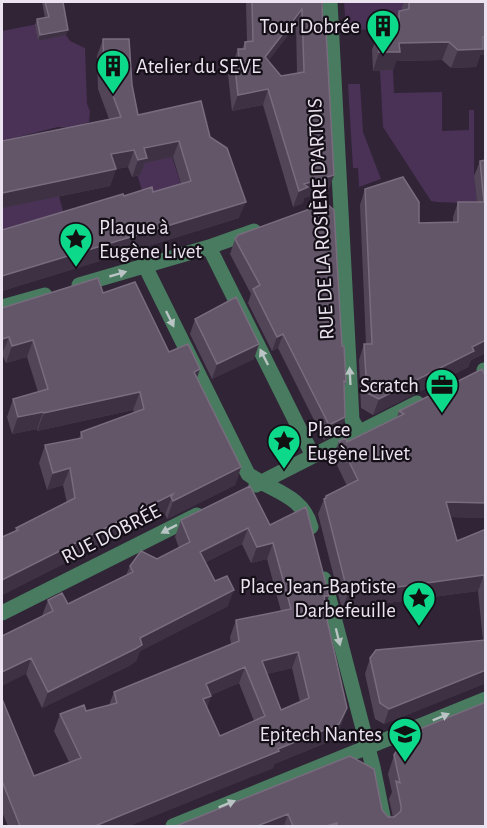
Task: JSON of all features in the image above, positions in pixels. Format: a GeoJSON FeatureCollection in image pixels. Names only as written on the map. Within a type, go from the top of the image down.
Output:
{"type":"FeatureCollection","features":[{"type":"Feature","properties":{"kind":"street","name":"RUE DE LA ROSIÈRE D'ARTOIS"},"geometry":{"type":"LineString","coordinates":[[330,2],[352,420],[359,432]]}},
{"type":"Feature","properties":{"kind":"street"},"geometry":{"type":"LineString","coordinates":[[325,205],[341,200]]}},
{"type":"Feature","properties":{"kind":"street"},"geometry":{"type":"LineString","coordinates":[[2,308],[209,247],[264,227]]}},
{"type":"Feature","properties":{"kind":"street"},"geometry":{"type":"LineString","coordinates":[[209,247],[313,456]]}},
{"type":"Feature","properties":{"kind":"street"},"geometry":{"type":"LineString","coordinates":[[145,266],[248,474],[260,483],[295,501],[308,515],[314,540]]}},
{"type":"Feature","properties":{"kind":"street"},"geometry":{"type":"LineString","coordinates":[[240,494],[430,397]]}},
{"type":"Feature","properties":{"kind":"street","name":"RUE DOBRÉE"},"geometry":{"type":"LineString","coordinates":[[2,613],[214,506]]}},
{"type":"Feature","properties":{"kind":"street"},"geometry":{"type":"LineString","coordinates":[[320,562],[385,826]]}},
{"type":"Feature","properties":{"kind":"street"},"geometry":{"type":"LineString","coordinates":[[173,826],[486,699]]}},
{"type":"Feature","properties":{"kind":"shaded area"},"geometry":{"type":"Polygon","coordinates":[[[344,2],[485,2],[486,8],[402,31],[394,29],[346,30],[344,2]]]}},
{"type":"Feature","properties":{"kind":"shaded area"},"geometry":{"type":"Polygon","coordinates":[[[63,19],[66,35],[70,41],[85,48],[89,122],[75,128],[58,127],[2,141],[2,31],[63,19]]]}},
{"type":"Feature","properties":{"kind":"shaded area"},"geometry":{"type":"Polygon","coordinates":[[[380,70],[393,70],[394,93],[442,92],[442,131],[469,130],[469,110],[474,110],[474,176],[477,200],[485,204],[431,201],[383,127],[380,70]]]}},
{"type":"Feature","properties":{"kind":"shaded area"},"geometry":{"type":"Polygon","coordinates":[[[348,84],[360,84],[363,132],[381,179],[359,187],[358,168],[353,168],[348,84]]]}},
{"type":"Feature","properties":{"kind":"shaded area"},"geometry":{"type":"Polygon","coordinates":[[[172,156],[185,198],[148,209],[134,165],[172,156]]]}},
{"type":"Feature","properties":{"kind":"shaded area"},"geometry":{"type":"Polygon","coordinates":[[[59,196],[67,226],[2,245],[2,208],[59,196]]]}},
{"type":"Feature","properties":{"kind":"building"},"geometry":{"type":"Polygon","coordinates":[[[45,2],[63,2],[68,30],[40,35],[37,19],[49,17],[45,2]]]}},
{"type":"Feature","properties":{"kind":"building"},"geometry":{"type":"Polygon","coordinates":[[[252,2],[322,2],[323,31],[326,31],[334,175],[304,184],[308,187],[299,191],[268,89],[238,95],[234,59],[239,59],[238,49],[245,49],[245,42],[253,41],[252,2]],[[302,9],[265,57],[281,76],[304,72],[302,9]]]}},
{"type":"Feature","properties":{"kind":"building"},"geometry":{"type":"Polygon","coordinates":[[[409,2],[486,2],[486,37],[483,37],[483,49],[458,50],[449,42],[399,43],[400,52],[379,52],[379,31],[399,31],[399,11],[409,9],[409,2]]]}},
{"type":"Feature","properties":{"kind":"building"},"geometry":{"type":"Polygon","coordinates":[[[103,39],[129,39],[132,85],[138,115],[201,101],[210,137],[227,148],[246,202],[2,276],[2,230],[123,194],[124,196],[152,187],[153,192],[191,181],[179,141],[144,148],[147,158],[138,160],[134,150],[111,154],[116,169],[2,193],[2,141],[121,117],[104,72],[103,39]]]}},
{"type":"Feature","properties":{"kind":"building"},"geometry":{"type":"Polygon","coordinates":[[[486,160],[486,340],[472,347],[474,351],[379,399],[367,393],[364,344],[372,344],[365,189],[403,177],[419,202],[419,223],[458,222],[458,202],[484,202],[480,161],[486,160]]]}},
{"type":"Feature","properties":{"kind":"building"},"geometry":{"type":"Polygon","coordinates":[[[326,203],[334,210],[346,382],[344,381],[345,417],[329,425],[283,334],[277,337],[253,289],[260,285],[235,239],[238,235],[326,203]]]}},
{"type":"Feature","properties":{"kind":"building"},"geometry":{"type":"Polygon","coordinates":[[[98,278],[103,293],[135,282],[169,352],[188,344],[200,369],[194,372],[241,467],[173,501],[171,497],[173,494],[2,580],[2,537],[75,498],[70,468],[53,473],[45,445],[82,438],[81,432],[144,409],[140,392],[18,417],[13,399],[48,389],[33,340],[12,346],[9,337],[2,339],[2,308],[98,278]]]}},
{"type":"Feature","properties":{"kind":"building"},"geometry":{"type":"Polygon","coordinates":[[[236,297],[259,344],[217,364],[195,319],[236,297]]]}},
{"type":"Feature","properties":{"kind":"building"},"geometry":{"type":"Polygon","coordinates":[[[482,369],[486,378],[486,503],[446,502],[457,541],[486,529],[486,593],[484,575],[348,594],[324,499],[358,480],[339,441],[346,438],[347,442],[404,414],[399,411],[482,369]]]}},
{"type":"Feature","properties":{"kind":"building"},"geometry":{"type":"Polygon","coordinates":[[[250,486],[270,525],[306,507],[329,596],[324,596],[325,602],[323,602],[347,708],[339,724],[95,826],[20,826],[2,781],[2,699],[34,776],[81,758],[60,714],[84,705],[86,711],[117,703],[114,692],[239,641],[236,620],[291,609],[273,543],[257,547],[248,528],[200,552],[215,581],[227,576],[234,590],[140,638],[142,645],[48,692],[31,658],[2,672],[2,636],[53,611],[48,600],[62,593],[68,604],[133,572],[130,566],[141,551],[157,559],[190,542],[181,520],[250,486]],[[298,652],[262,661],[281,710],[309,698],[298,652]],[[245,667],[206,684],[211,696],[203,699],[220,736],[265,716],[245,667]]]}},
{"type":"Feature","properties":{"kind":"building"},"geometry":{"type":"Polygon","coordinates":[[[486,640],[486,670],[389,709],[380,703],[370,658],[376,650],[486,640]]]}},
{"type":"Feature","properties":{"kind":"building"},"geometry":{"type":"Polygon","coordinates":[[[486,702],[486,826],[337,826],[337,823],[326,826],[293,826],[288,814],[257,826],[176,826],[350,756],[374,769],[382,810],[388,817],[394,817],[401,811],[401,806],[396,781],[400,783],[394,755],[407,734],[486,702]]]}},
{"type":"Feature","properties":{"kind":"place","name":"Tour Dobrée"},"geometry":{"type":"Point","coordinates":[383,55]}},
{"type":"Feature","properties":{"kind":"place","name":"Atelier du SEVE"},"geometry":{"type":"Point","coordinates":[113,95]}},
{"type":"Feature","properties":{"kind":"place","name":"Plaque à Eugène Livet"},"geometry":{"type":"Point","coordinates":[76,268]}},
{"type":"Feature","properties":{"kind":"place","name":"Scratch"},"geometry":{"type":"Point","coordinates":[442,414]}},
{"type":"Feature","properties":{"kind":"place","name":"Place Eugène Livet"},"geometry":{"type":"Point","coordinates":[284,470]}},
{"type":"Feature","properties":{"kind":"place","name":"Place Jean-Baptiste Darbefeuille"},"geometry":{"type":"Point","coordinates":[419,627]}},
{"type":"Feature","properties":{"kind":"place","name":"Epitech Nantes"},"geometry":{"type":"Point","coordinates":[405,763]}}]}
